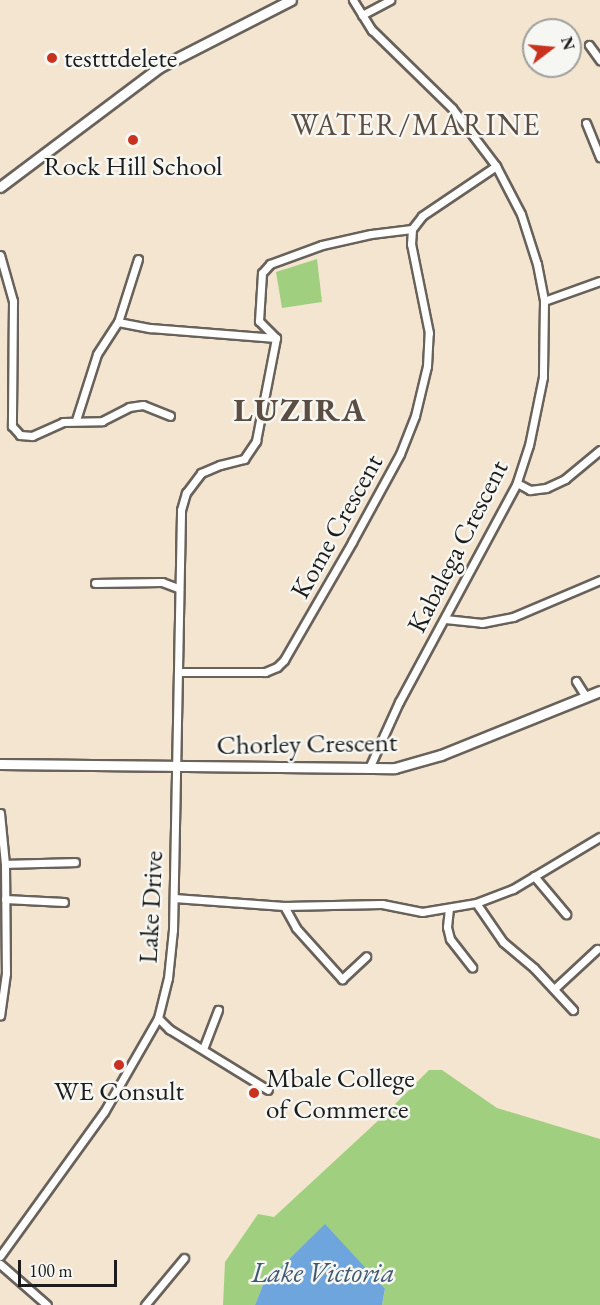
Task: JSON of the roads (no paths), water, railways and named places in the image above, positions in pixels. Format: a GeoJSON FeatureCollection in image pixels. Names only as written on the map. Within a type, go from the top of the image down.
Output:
{"type":"FeatureCollection","features":[{"type":"Feature","properties":{"kind":"main road"},"geometry":{"type":"LineString","coordinates":[[0,187],[160,67],[291,0]]}},
{"type":"Feature","properties":{"kind":"main road","name":"Chorley Crescent"},"geometry":{"type":"LineString","coordinates":[[0,764],[395,768],[430,759],[600,691]]}},
{"type":"Feature","properties":{"kind":"street","name":"Kabalega Crescent"},"geometry":{"type":"LineString","coordinates":[[353,0],[372,30],[452,108],[496,166],[522,214],[537,264],[544,301],[545,349],[540,394],[529,445],[517,483],[399,702],[369,768]]}},
{"type":"Feature","properties":{"kind":"street"},"geometry":{"type":"LineString","coordinates":[[362,15],[390,0]]}},
{"type":"Feature","properties":{"kind":"street"},"geometry":{"type":"LineString","coordinates":[[590,45],[600,60]]}},
{"type":"Feature","properties":{"kind":"street"},"geometry":{"type":"LineString","coordinates":[[586,123],[600,157]]}},
{"type":"Feature","properties":{"kind":"street"},"geometry":{"type":"LineString","coordinates":[[276,338],[260,325],[258,319],[260,280],[270,264],[332,243],[371,234],[412,229],[422,216],[496,166]]}},
{"type":"Feature","properties":{"kind":"street","name":"Kome Crescent"},"geometry":{"type":"LineString","coordinates":[[179,672],[265,672],[278,667],[352,542],[400,454],[427,366],[429,333],[411,244],[412,229]]}},
{"type":"Feature","properties":{"kind":"street"},"geometry":{"type":"LineString","coordinates":[[0,255],[13,301],[12,426],[20,435],[32,436],[63,422],[102,421],[129,407],[143,405],[170,416]]}},
{"type":"Feature","properties":{"kind":"street"},"geometry":{"type":"LineString","coordinates":[[76,420],[94,361],[118,322],[138,259]]}},
{"type":"Feature","properties":{"kind":"street"},"geometry":{"type":"LineString","coordinates":[[544,301],[600,281]]}},
{"type":"Feature","properties":{"kind":"street"},"geometry":{"type":"LineString","coordinates":[[118,322],[160,329],[276,338]]}},
{"type":"Feature","properties":{"kind":"street","name":"Lake Drive"},"geometry":{"type":"LineString","coordinates":[[0,1256],[104,1112],[158,1018],[168,978],[174,898],[181,510],[186,493],[201,473],[244,459],[256,441],[276,338]]}},
{"type":"Feature","properties":{"kind":"street"},"geometry":{"type":"LineString","coordinates":[[517,483],[530,489],[546,488],[571,475],[600,450]]}},
{"type":"Feature","properties":{"kind":"street"},"geometry":{"type":"LineString","coordinates":[[445,619],[482,623],[513,617],[600,580]]}},
{"type":"Feature","properties":{"kind":"street"},"geometry":{"type":"LineString","coordinates":[[95,583],[162,582],[178,588]]}},
{"type":"Feature","properties":{"kind":"street"},"geometry":{"type":"LineString","coordinates":[[576,681],[586,698]]}},
{"type":"Feature","properties":{"kind":"street"},"geometry":{"type":"LineString","coordinates":[[0,813],[5,899],[4,990],[0,1016]]}},
{"type":"Feature","properties":{"kind":"street"},"geometry":{"type":"LineString","coordinates":[[174,898],[284,906],[382,904],[422,912],[499,897],[600,837]]}},
{"type":"Feature","properties":{"kind":"street"},"geometry":{"type":"LineString","coordinates":[[4,864],[75,862]]}},
{"type":"Feature","properties":{"kind":"street"},"geometry":{"type":"LineString","coordinates":[[534,876],[566,914]]}},
{"type":"Feature","properties":{"kind":"street"},"geometry":{"type":"LineString","coordinates":[[5,899],[64,902]]}},
{"type":"Feature","properties":{"kind":"street"},"geometry":{"type":"LineString","coordinates":[[476,903],[503,942],[515,950],[573,1010]]}},
{"type":"Feature","properties":{"kind":"street"},"geometry":{"type":"LineString","coordinates":[[284,906],[296,928],[342,979],[366,957]]}},
{"type":"Feature","properties":{"kind":"street"},"geometry":{"type":"LineString","coordinates":[[449,908],[447,927],[450,939],[472,967]]}},
{"type":"Feature","properties":{"kind":"street"},"geometry":{"type":"LineString","coordinates":[[554,989],[597,949]]}},
{"type":"Feature","properties":{"kind":"street"},"geometry":{"type":"LineString","coordinates":[[203,1049],[218,1010]]}},
{"type":"Feature","properties":{"kind":"street"},"geometry":{"type":"LineString","coordinates":[[158,1018],[169,1029],[268,1090]]}},
{"type":"Feature","properties":{"kind":"street"},"geometry":{"type":"LineString","coordinates":[[145,1305],[184,1258]]}},
{"type":"Feature","properties":{"kind":"street"},"geometry":{"type":"LineString","coordinates":[[0,1264],[47,1305]]}},
{"type":"Feature","properties":{"kind":"water","name":"Lake Victoria"},"geometry":{"type":"Polygon","coordinates":[[[325,1224],[385,1289],[382,1305],[255,1305],[263,1285],[325,1224]]]}},
{"type":"Feature","properties":{"kind":"place","name":"testttdelete"},"geometry":{"type":"Point","coordinates":[52,58]}},
{"type":"Feature","properties":{"kind":"place","name":"Rock Hill School"},"geometry":{"type":"Point","coordinates":[133,140]}},
{"type":"Feature","properties":{"kind":"place","name":"WE Consult"},"geometry":{"type":"Point","coordinates":[119,1065]}},
{"type":"Feature","properties":{"kind":"place","name":"Mbale College of Commerce"},"geometry":{"type":"Point","coordinates":[254,1093]}},
{"type":"Feature","properties":{"kind":"district","name":"WATER/MARINE"},"geometry":{"type":"Point","coordinates":[416,125]}},
{"type":"Feature","properties":{"kind":"district","name":"LUZIRA"},"geometry":{"type":"Point","coordinates":[300,410]}}]}
